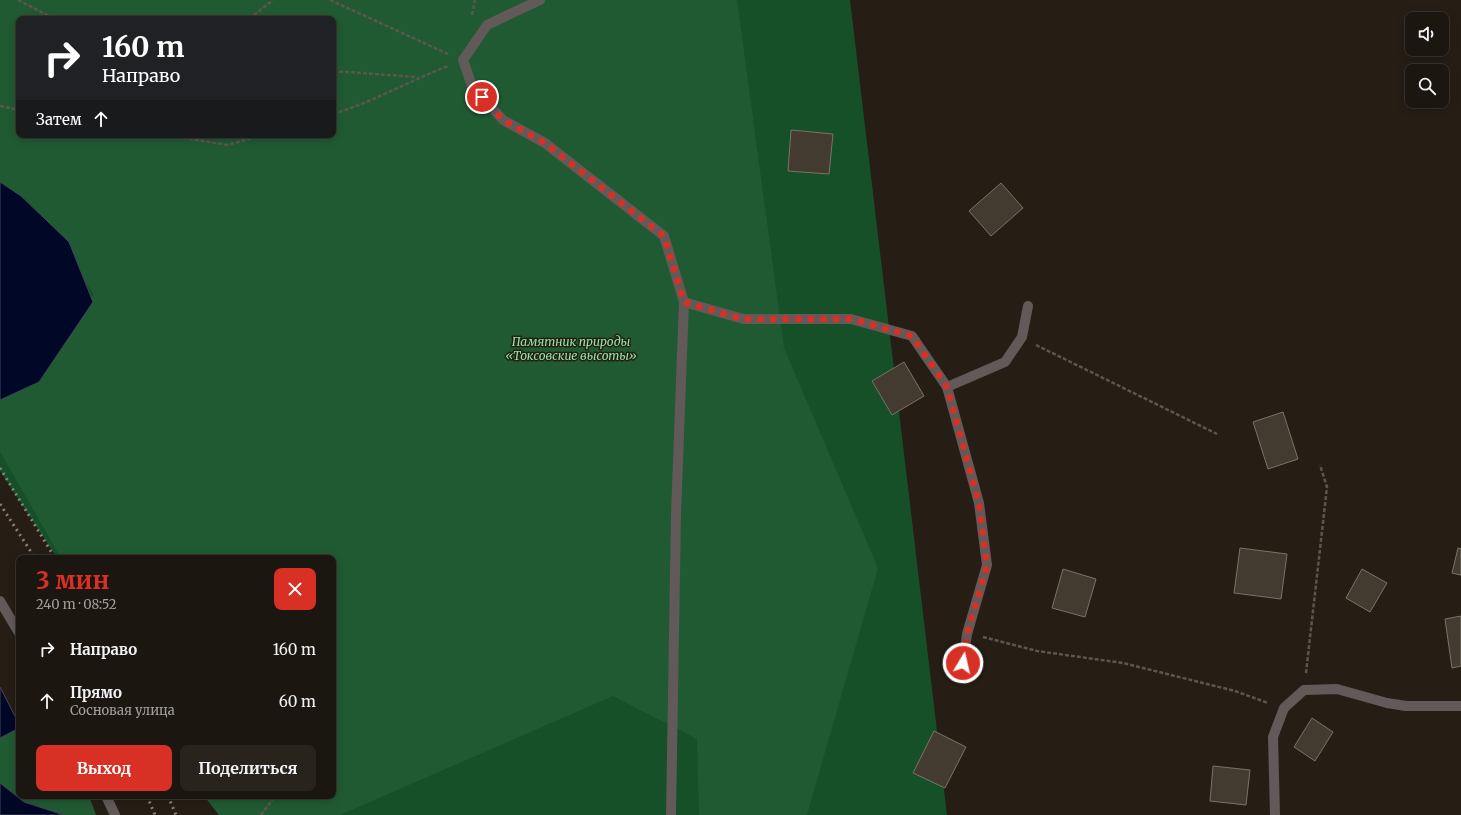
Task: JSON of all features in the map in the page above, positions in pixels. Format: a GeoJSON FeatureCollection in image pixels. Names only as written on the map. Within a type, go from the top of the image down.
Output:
{"type":"FeatureCollection","features":[{"type":"Feature","properties":{"kind":"street"},"geometry":{"type":"LineString","coordinates":[[540,0],[487,25],[463,60],[472,86],[503,120],[545,143],[664,236],[684,302],[676,514],[670,795],[671,815]]}},
{"type":"Feature","properties":{"kind":"street"},"geometry":{"type":"LineString","coordinates":[[684,302],[743,319],[852,319],[912,336],[947,387],[979,503],[987,566],[967,634],[963,663]]}},
{"type":"Feature","properties":{"kind":"street"},"geometry":{"type":"LineString","coordinates":[[947,387],[1004,362],[1022,337],[1028,306]]}},
{"type":"Feature","properties":{"kind":"street"},"geometry":{"type":"LineString","coordinates":[[0,601],[16,628]]}},
{"type":"Feature","properties":{"kind":"street"},"geometry":{"type":"LineString","coordinates":[[1276,815],[1274,737],[1284,708],[1304,690],[1337,689],[1387,703],[1406,706],[1461,706]]}},
{"type":"Feature","properties":{"kind":"street"},"geometry":{"type":"LineString","coordinates":[[107,799],[115,815]]}},
{"type":"Feature","properties":{"kind":"path"},"geometry":{"type":"LineString","coordinates":[[18,0],[49,16]]}},
{"type":"Feature","properties":{"kind":"path"},"geometry":{"type":"LineString","coordinates":[[253,16],[273,0]]}},
{"type":"Feature","properties":{"kind":"path"},"geometry":{"type":"LineString","coordinates":[[330,0],[463,60]]}},
{"type":"Feature","properties":{"kind":"path"},"geometry":{"type":"LineString","coordinates":[[336,113],[351,109],[418,78],[463,60]]}},
{"type":"Feature","properties":{"kind":"path"},"geometry":{"type":"LineString","coordinates":[[336,71],[418,78]]}},
{"type":"Feature","properties":{"kind":"path"},"geometry":{"type":"LineString","coordinates":[[0,106],[16,109]]}},
{"type":"Feature","properties":{"kind":"path"},"geometry":{"type":"LineString","coordinates":[[183,138],[228,145],[252,138]]}},
{"type":"Feature","properties":{"kind":"path"},"geometry":{"type":"LineString","coordinates":[[1022,337],[1217,434]]}},
{"type":"Feature","properties":{"kind":"path"},"geometry":{"type":"LineString","coordinates":[[1304,690],[1327,487],[1320,465]]}},
{"type":"Feature","properties":{"kind":"path"},"geometry":{"type":"LineString","coordinates":[[967,634],[1037,651],[1123,663],[1234,692],[1284,708]]}},
{"type":"Feature","properties":{"kind":"path"},"geometry":{"type":"LineString","coordinates":[[260,815],[273,799]]}},
{"type":"Feature","properties":{"kind":"green space","name":"Памятник природы «Токсовские высоты»"},"geometry":{"type":"Polygon","coordinates":[[[0,0],[850,0],[947,815],[226,815],[316,799],[336,799],[336,555],[55,555],[0,471],[0,0]]]}},
{"type":"Feature","properties":{"kind":"green space","name":"Памятник природы «Токсовские высоты»"},"geometry":{"type":"Polygon","coordinates":[[[0,0],[737,0],[784,348],[878,568],[807,815],[699,815],[697,739],[613,696],[340,815],[219,815],[206,799],[336,799],[336,555],[59,555],[0,452],[0,400],[39,382],[94,294],[26,199],[0,184],[0,0]]]}},
{"type":"Feature","properties":{"kind":"green space"},"geometry":{"type":"Polygon","coordinates":[[[16,730],[16,796],[0,783],[0,738],[16,730]]]}},
{"type":"Feature","properties":{"kind":"green space"},"geometry":{"type":"Polygon","coordinates":[[[20,799],[90,799],[96,815],[64,815],[24,802],[20,799]]]}},
{"type":"Feature","properties":{"kind":"water"},"geometry":{"type":"Polygon","coordinates":[[[0,182],[21,196],[69,242],[93,302],[39,382],[0,400],[0,182]]]}},
{"type":"Feature","properties":{"kind":"water"},"geometry":{"type":"Polygon","coordinates":[[[0,687],[16,718],[16,730],[0,738],[0,687]]]}},
{"type":"Feature","properties":{"kind":"water"},"geometry":{"type":"Polygon","coordinates":[[[0,783],[16,796],[16,799],[20,799],[24,802],[64,815],[0,815],[0,783]]]}},
{"type":"Feature","properties":{"kind":"building"},"geometry":{"type":"Polygon","coordinates":[[[791,130],[833,134],[829,174],[788,171],[791,130]]]}},
{"type":"Feature","properties":{"kind":"building"},"geometry":{"type":"Polygon","coordinates":[[[1001,183],[1023,208],[991,236],[969,211],[1001,183]]]}},
{"type":"Feature","properties":{"kind":"building"},"geometry":{"type":"Polygon","coordinates":[[[904,362],[924,396],[892,415],[872,381],[904,362]]]}},
{"type":"Feature","properties":{"kind":"building"},"geometry":{"type":"Polygon","coordinates":[[[1283,412],[1298,459],[1268,469],[1253,422],[1283,412]]]}},
{"type":"Feature","properties":{"kind":"building"},"geometry":{"type":"Polygon","coordinates":[[[1240,548],[1287,554],[1281,599],[1234,593],[1240,548]]]}},
{"type":"Feature","properties":{"kind":"building"},"geometry":{"type":"Polygon","coordinates":[[[1458,548],[1461,549],[1461,575],[1452,573],[1458,548]]]}},
{"type":"Feature","properties":{"kind":"building"},"geometry":{"type":"Polygon","coordinates":[[[1063,569],[1096,579],[1085,617],[1052,608],[1063,569]]]}},
{"type":"Feature","properties":{"kind":"building"},"geometry":{"type":"Polygon","coordinates":[[[1362,569],[1387,583],[1370,612],[1346,598],[1362,569]]]}},
{"type":"Feature","properties":{"kind":"building"},"geometry":{"type":"Polygon","coordinates":[[[1461,616],[1461,666],[1452,668],[1445,619],[1461,616]]]}},
{"type":"Feature","properties":{"kind":"building"},"geometry":{"type":"Polygon","coordinates":[[[1312,718],[1333,732],[1315,761],[1294,747],[1312,718]]]}},
{"type":"Feature","properties":{"kind":"building"},"geometry":{"type":"Polygon","coordinates":[[[934,731],[966,747],[945,788],[913,773],[934,731]]]}},
{"type":"Feature","properties":{"kind":"building"},"geometry":{"type":"Polygon","coordinates":[[[1213,766],[1250,770],[1246,805],[1210,801],[1213,766]]]}},
{"type":"Feature","properties":{"kind":"railway"},"geometry":{"type":"LineString","coordinates":[[0,468],[53,555]]}},
{"type":"Feature","properties":{"kind":"railway"},"geometry":{"type":"LineString","coordinates":[[0,504],[33,555]]}},
{"type":"Feature","properties":{"kind":"railway"},"geometry":{"type":"LineString","coordinates":[[148,799],[155,815]]}},
{"type":"Feature","properties":{"kind":"railway"},"geometry":{"type":"LineString","coordinates":[[169,799],[176,815]]}},
{"type":"Feature","properties":{"kind":"route"},"geometry":{"type":"LineString","coordinates":[[482,97],[503,120],[545,143],[664,236],[684,302],[743,319],[852,319],[912,336],[947,387],[979,503],[987,566],[967,634],[963,663]]}}]}
